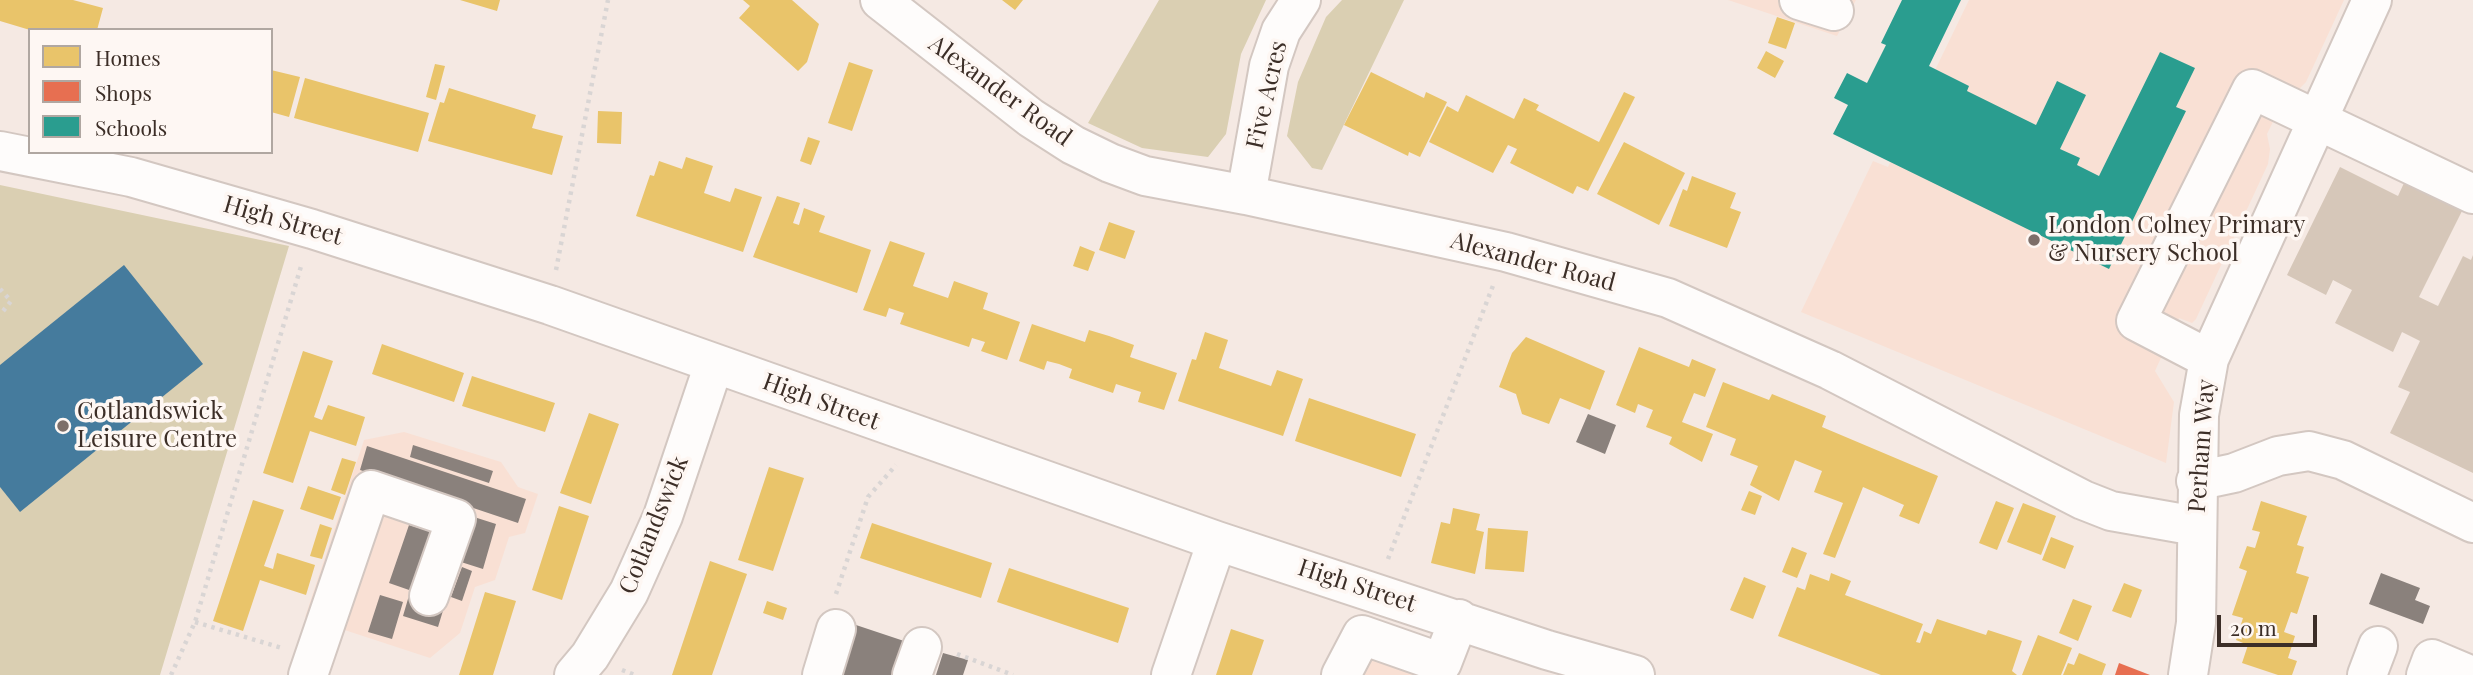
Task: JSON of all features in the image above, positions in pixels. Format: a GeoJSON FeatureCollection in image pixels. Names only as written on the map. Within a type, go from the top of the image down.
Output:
{"type":"FeatureCollection","features":[{"type":"Feature","properties":{"kind":"street","name":"Alexander Road"},"geometry":{"type":"LineString","coordinates":[[880,0],[960,65],[1073,145],[1145,176],[1246,195],[1506,252],[1668,298],[1830,370],[2083,500],[2111,510],[2196,526]]}},
{"type":"Feature","properties":{"kind":"street","name":"Five Acres"},"geometry":{"type":"LineString","coordinates":[[1246,195],[1269,66],[1281,31],[1301,0]]}},
{"type":"Feature","properties":{"kind":"street","name":"Perham Way"},"geometry":{"type":"LineString","coordinates":[[2197,673],[2196,481],[2199,415],[2209,359],[2372,0]]}},
{"type":"Feature","properties":{"kind":"street"},"geometry":{"type":"LineString","coordinates":[[2209,359],[2136,321],[2252,89],[2318,118],[2473,194]]}},
{"type":"Feature","properties":{"kind":"street","name":"High Street"},"geometry":{"type":"LineString","coordinates":[[0,151],[131,177],[312,229],[550,305],[919,438],[1217,541],[1459,619],[1543,662],[1635,675]]}},
{"type":"Feature","properties":{"kind":"street","name":"Cotlandswick"},"geometry":{"type":"LineString","coordinates":[[574,675],[590,656],[635,580],[663,516],[714,364]]}},
{"type":"Feature","properties":{"kind":"street"},"geometry":{"type":"LineString","coordinates":[[2196,481],[2234,473],[2278,456],[2309,451],[2343,460],[2473,523]]}},
{"type":"Feature","properties":{"kind":"street"},"geometry":{"type":"LineString","coordinates":[[311,666],[371,489],[456,519],[429,596]]}},
{"type":"Feature","properties":{"kind":"street"},"geometry":{"type":"LineString","coordinates":[[1171,675],[1217,541]]}},
{"type":"Feature","properties":{"kind":"street"},"geometry":{"type":"LineString","coordinates":[[1341,675],[1362,635],[1442,663],[1459,619]]}},
{"type":"Feature","properties":{"kind":"street"},"geometry":{"type":"LineString","coordinates":[[822,675],[836,629]]}},
{"type":"Feature","properties":{"kind":"street"},"geometry":{"type":"LineString","coordinates":[[2426,675],[2432,659],[2470,675]]}},
{"type":"Feature","properties":{"kind":"path"},"geometry":{"type":"LineString","coordinates":[[550,305],[608,0]]}},
{"type":"Feature","properties":{"kind":"path"},"geometry":{"type":"LineString","coordinates":[[171,675],[195,622],[312,229]]}},
{"type":"Feature","properties":{"kind":"path"},"geometry":{"type":"LineString","coordinates":[[1375,593],[1506,252]]}},
{"type":"Feature","properties":{"kind":"path"},"geometry":{"type":"LineString","coordinates":[[0,289],[11,301],[0,314]]}},
{"type":"Feature","properties":{"kind":"path"},"geometry":{"type":"LineString","coordinates":[[836,629],[831,609],[868,497],[919,438]]}},
{"type":"Feature","properties":{"kind":"path"},"geometry":{"type":"LineString","coordinates":[[195,622],[311,666]]}},
{"type":"Feature","properties":{"kind":"path"},"geometry":{"type":"LineString","coordinates":[[917,661],[943,649],[1013,675]]}},
{"type":"Feature","properties":{"kind":"shaded area"},"geometry":{"type":"Polygon","coordinates":[[[1159,0],[1266,0],[1241,54],[1226,134],[1208,157],[1142,148],[1088,123],[1159,0]]]}},
{"type":"Feature","properties":{"kind":"shaded area"},"geometry":{"type":"Polygon","coordinates":[[[1342,0],[1404,0],[1322,170],[1312,168],[1287,136],[1298,82],[1326,17],[1342,0]]]}},
{"type":"Feature","properties":{"kind":"shaded area"},"geometry":{"type":"Polygon","coordinates":[[[1728,0],[1856,0],[1837,36],[1728,0]]]}},
{"type":"Feature","properties":{"kind":"shaded area","name":"London Colney Primary & Nursery School"},"geometry":{"type":"Polygon","coordinates":[[[1969,0],[2344,0],[2306,82],[2296,92],[2287,93],[2267,134],[2270,149],[2268,164],[2196,319],[2192,323],[2179,318],[2155,371],[2174,402],[2166,463],[1801,312],[1873,161],[1888,167],[1969,0]]]}},
{"type":"Feature","properties":{"kind":"shaded area"},"geometry":{"type":"Polygon","coordinates":[[[0,185],[289,246],[160,675],[0,675],[0,185]]]}},
{"type":"Feature","properties":{"kind":"shaded area"},"geometry":{"type":"Polygon","coordinates":[[[404,432],[501,462],[518,487],[538,494],[525,533],[509,537],[495,580],[475,587],[460,633],[430,658],[305,617],[364,440],[404,432]]]}},
{"type":"Feature","properties":{"kind":"shaded area"},"geometry":{"type":"Polygon","coordinates":[[[1339,643],[1435,675],[1328,675],[1339,643]]]}},
{"type":"Feature","properties":{"kind":"building: Homes"},"geometry":{"type":"Polygon","coordinates":[[[0,0],[73,0],[103,8],[98,28],[28,29],[0,21],[0,0]]]}},
{"type":"Feature","properties":{"kind":"building: Homes"},"geometry":{"type":"Polygon","coordinates":[[[460,0],[500,0],[497,11],[460,0]]]}},
{"type":"Feature","properties":{"kind":"building: Homes"},"geometry":{"type":"Polygon","coordinates":[[[743,0],[792,0],[819,24],[807,62],[798,71],[739,18],[750,6],[743,0]]]}},
{"type":"Feature","properties":{"kind":"building: Homes"},"geometry":{"type":"Polygon","coordinates":[[[1002,0],[1023,0],[1015,10],[1002,0]]]}},
{"type":"Feature","properties":{"kind":"building: Homes"},"geometry":{"type":"Polygon","coordinates":[[[1777,17],[1795,23],[1786,49],[1768,43],[1777,17]]]}},
{"type":"Feature","properties":{"kind":"building: Homes"},"geometry":{"type":"Polygon","coordinates":[[[1766,51],[1784,61],[1775,78],[1757,68],[1766,51]]]}},
{"type":"Feature","properties":{"kind":"building: Homes"},"geometry":{"type":"Polygon","coordinates":[[[849,62],[873,70],[852,131],[828,123],[849,62]]]}},
{"type":"Feature","properties":{"kind":"building: Homes"},"geometry":{"type":"Polygon","coordinates":[[[435,64],[445,66],[436,100],[426,97],[435,64]]]}},
{"type":"Feature","properties":{"kind":"building: Homes"},"geometry":{"type":"Polygon","coordinates":[[[273,70],[300,77],[289,117],[273,113],[273,70]]]}},
{"type":"Feature","properties":{"kind":"building: Homes"},"geometry":{"type":"Polygon","coordinates":[[[1371,72],[1424,98],[1426,92],[1447,102],[1420,157],[1409,152],[1408,156],[1344,125],[1371,72]]]}},
{"type":"Feature","properties":{"kind":"building: Homes"},"geometry":{"type":"Polygon","coordinates":[[[305,78],[429,113],[418,152],[294,118],[305,78]]]}},
{"type":"Feature","properties":{"kind":"building: Homes"},"geometry":{"type":"Polygon","coordinates":[[[449,88],[536,115],[532,128],[563,136],[552,175],[428,141],[440,102],[444,103],[449,88]]]}},
{"type":"Feature","properties":{"kind":"building: Homes"},"geometry":{"type":"Polygon","coordinates":[[[1624,92],[1635,97],[1588,191],[1577,186],[1573,194],[1510,163],[1517,149],[1508,145],[1493,173],[1429,142],[1447,106],[1458,112],[1466,95],[1514,119],[1524,98],[1539,105],[1536,110],[1599,142],[1624,92]]]}},
{"type":"Feature","properties":{"kind":"building: Homes"},"geometry":{"type":"Polygon","coordinates":[[[598,111],[622,112],[621,144],[597,143],[598,111]]]}},
{"type":"Feature","properties":{"kind":"building: Homes"},"geometry":{"type":"Polygon","coordinates":[[[808,137],[820,141],[811,165],[800,161],[808,137]]]}},
{"type":"Feature","properties":{"kind":"building: Homes"},"geometry":{"type":"Polygon","coordinates":[[[1624,142],[1685,173],[1659,225],[1597,194],[1624,142]]]}},
{"type":"Feature","properties":{"kind":"building: Homes"},"geometry":{"type":"Polygon","coordinates":[[[686,157],[713,166],[704,193],[730,202],[735,188],[762,197],[743,252],[636,216],[650,175],[654,176],[659,161],[682,169],[686,157]]]}},
{"type":"Feature","properties":{"kind":"building: Homes"},"geometry":{"type":"Polygon","coordinates":[[[1692,176],[1736,193],[1730,208],[1741,212],[1727,248],[1669,226],[1683,189],[1687,191],[1692,176]]]}},
{"type":"Feature","properties":{"kind":"building: Homes"},"geometry":{"type":"Polygon","coordinates":[[[777,196],[800,203],[793,223],[799,225],[804,208],[825,216],[819,232],[871,250],[857,293],[753,257],[777,196]]]}},
{"type":"Feature","properties":{"kind":"building: Homes"},"geometry":{"type":"Polygon","coordinates":[[[1109,222],[1135,231],[1125,259],[1099,250],[1109,222]]]}},
{"type":"Feature","properties":{"kind":"building: Homes"},"geometry":{"type":"Polygon","coordinates":[[[890,241],[925,253],[913,286],[948,298],[954,281],[988,293],[983,309],[1020,322],[1007,360],[981,351],[985,342],[972,338],[969,347],[900,324],[904,313],[889,308],[886,317],[863,310],[890,241]]]}},
{"type":"Feature","properties":{"kind":"building: Homes"},"geometry":{"type":"Polygon","coordinates":[[[1080,246],[1095,252],[1088,271],[1073,266],[1080,246]]]}},
{"type":"Feature","properties":{"kind":"building: Homes"},"geometry":{"type":"Polygon","coordinates":[[[1032,324],[1085,342],[1089,330],[1109,336],[1134,345],[1130,357],[1177,373],[1164,410],[1138,402],[1141,392],[1116,384],[1113,393],[1069,378],[1072,369],[1059,364],[1047,361],[1044,370],[1019,361],[1032,324]]]}},
{"type":"Feature","properties":{"kind":"building: Homes"},"geometry":{"type":"Polygon","coordinates":[[[1205,332],[1228,340],[1219,368],[1271,386],[1277,370],[1303,379],[1283,436],[1178,401],[1192,359],[1196,360],[1205,332]]]}},
{"type":"Feature","properties":{"kind":"building: Homes"},"geometry":{"type":"Polygon","coordinates":[[[1526,337],[1605,371],[1590,410],[1560,398],[1549,424],[1522,414],[1516,394],[1499,387],[1512,353],[1526,337]]]}},
{"type":"Feature","properties":{"kind":"building: Homes"},"geometry":{"type":"Polygon","coordinates":[[[382,344],[464,373],[454,402],[372,374],[382,344]]]}},
{"type":"Feature","properties":{"kind":"building: Homes"},"geometry":{"type":"Polygon","coordinates":[[[1639,347],[1689,367],[1692,359],[1716,369],[1705,397],[1694,393],[1682,422],[1713,434],[1702,462],[1669,444],[1672,437],[1646,427],[1653,410],[1638,404],[1635,413],[1616,405],[1639,347]]]}},
{"type":"Feature","properties":{"kind":"building: Homes"},"geometry":{"type":"Polygon","coordinates":[[[303,351],[333,361],[314,417],[322,420],[328,405],[365,417],[356,446],[310,431],[293,483],[263,473],[303,351]]]}},
{"type":"Feature","properties":{"kind":"building: Homes"},"geometry":{"type":"Polygon","coordinates":[[[472,376],[555,403],[545,432],[462,406],[472,376]]]}},
{"type":"Feature","properties":{"kind":"building: Homes"},"geometry":{"type":"Polygon","coordinates":[[[1723,382],[1769,400],[1772,394],[1826,416],[1822,427],[1938,476],[1919,524],[1899,516],[1904,505],[1863,487],[1835,558],[1823,554],[1843,503],[1814,492],[1822,471],[1795,460],[1779,501],[1750,485],[1758,466],[1730,455],[1736,439],[1706,427],[1723,382]]]}},
{"type":"Feature","properties":{"kind":"building: Homes"},"geometry":{"type":"Polygon","coordinates":[[[1309,398],[1416,434],[1401,477],[1295,441],[1309,398]]]}},
{"type":"Feature","properties":{"kind":"building: Homes"},"geometry":{"type":"Polygon","coordinates":[[[589,413],[619,424],[591,504],[560,493],[589,413]]]}},
{"type":"Feature","properties":{"kind":"building: Homes"},"geometry":{"type":"Polygon","coordinates":[[[342,458],[356,462],[345,495],[331,490],[342,458]]]}},
{"type":"Feature","properties":{"kind":"building: Homes"},"geometry":{"type":"Polygon","coordinates":[[[769,467],[804,478],[773,571],[738,560],[769,467]]]}},
{"type":"Feature","properties":{"kind":"building: Homes"},"geometry":{"type":"Polygon","coordinates":[[[308,486],[341,497],[333,520],[300,509],[308,486]]]}},
{"type":"Feature","properties":{"kind":"building: Homes"},"geometry":{"type":"Polygon","coordinates":[[[1749,491],[1762,496],[1755,515],[1741,510],[1749,491]]]}},
{"type":"Feature","properties":{"kind":"building: Homes"},"geometry":{"type":"Polygon","coordinates":[[[253,500],[284,510],[264,566],[273,569],[277,553],[315,565],[306,595],[260,580],[243,631],[213,621],[253,500]]]}},
{"type":"Feature","properties":{"kind":"building: Homes"},"geometry":{"type":"Polygon","coordinates":[[[1996,501],[2014,508],[1997,550],[1979,543],[1996,501]]]}},
{"type":"Feature","properties":{"kind":"building: Homes"},"geometry":{"type":"Polygon","coordinates":[[[2261,501],[2307,516],[2297,545],[2304,547],[2296,573],[2309,577],[2297,614],[2291,612],[2284,632],[2295,636],[2288,658],[2297,661],[2292,675],[2278,675],[2242,663],[2248,645],[2236,640],[2243,618],[2232,615],[2247,571],[2239,568],[2247,546],[2255,548],[2260,532],[2252,530],[2261,501]]]}},
{"type":"Feature","properties":{"kind":"building: Homes"},"geometry":{"type":"Polygon","coordinates":[[[2023,503],[2056,516],[2041,555],[2007,542],[2023,503]]]}},
{"type":"Feature","properties":{"kind":"building: Homes"},"geometry":{"type":"Polygon","coordinates":[[[559,506],[589,516],[562,600],[532,590],[559,506]]]}},
{"type":"Feature","properties":{"kind":"building: Homes"},"geometry":{"type":"Polygon","coordinates":[[[1453,508],[1480,514],[1476,530],[1484,532],[1475,574],[1431,563],[1441,522],[1450,524],[1453,508]]]}},
{"type":"Feature","properties":{"kind":"building: Homes"},"geometry":{"type":"Polygon","coordinates":[[[872,523],[992,563],[981,598],[860,558],[872,523]]]}},
{"type":"Feature","properties":{"kind":"building: Homes"},"geometry":{"type":"Polygon","coordinates":[[[320,524],[332,528],[322,559],[310,556],[320,524]]]}},
{"type":"Feature","properties":{"kind":"building: Homes"},"geometry":{"type":"Polygon","coordinates":[[[1488,528],[1528,531],[1524,572],[1485,569],[1488,528]]]}},
{"type":"Feature","properties":{"kind":"building: Homes"},"geometry":{"type":"Polygon","coordinates":[[[2051,537],[2074,546],[2065,569],[2042,560],[2051,537]]]}},
{"type":"Feature","properties":{"kind":"building: Homes"},"geometry":{"type":"Polygon","coordinates":[[[1792,547],[1807,553],[1797,578],[1782,572],[1792,547]]]}},
{"type":"Feature","properties":{"kind":"building: Homes"},"geometry":{"type":"Polygon","coordinates":[[[710,561],[747,574],[712,675],[672,675],[710,561]]]}},
{"type":"Feature","properties":{"kind":"building: Homes"},"geometry":{"type":"Polygon","coordinates":[[[1009,568],[1129,608],[1118,643],[997,602],[1009,568]]]}},
{"type":"Feature","properties":{"kind":"building: Homes"},"geometry":{"type":"Polygon","coordinates":[[[1831,573],[1851,581],[1845,595],[1923,624],[1916,642],[1920,643],[1924,631],[1931,634],[1937,619],[1986,635],[1988,630],[2022,641],[2012,671],[2017,675],[1881,675],[1778,636],[1797,587],[1805,590],[1810,574],[1829,581],[1831,573]]]}},
{"type":"Feature","properties":{"kind":"building: Homes"},"geometry":{"type":"Polygon","coordinates":[[[1744,577],[1766,586],[1753,619],[1730,610],[1744,577]]]}},
{"type":"Feature","properties":{"kind":"building: Homes"},"geometry":{"type":"Polygon","coordinates":[[[2124,583],[2142,590],[2131,618],[2112,611],[2124,583]]]}},
{"type":"Feature","properties":{"kind":"building: Homes"},"geometry":{"type":"Polygon","coordinates":[[[485,592],[516,601],[493,675],[459,675],[485,592]]]}},
{"type":"Feature","properties":{"kind":"building: Homes"},"geometry":{"type":"Polygon","coordinates":[[[2073,599],[2092,606],[2078,641],[2059,633],[2073,599]]]}},
{"type":"Feature","properties":{"kind":"building: Homes"},"geometry":{"type":"Polygon","coordinates":[[[767,601],[787,608],[783,620],[763,613],[767,601]]]}},
{"type":"Feature","properties":{"kind":"building: Homes"},"geometry":{"type":"Polygon","coordinates":[[[1231,629],[1264,640],[1252,675],[1216,675],[1231,629]]]}},
{"type":"Feature","properties":{"kind":"building: Homes"},"geometry":{"type":"Polygon","coordinates":[[[2038,635],[2072,648],[2061,675],[2022,675],[2038,635]]]}},
{"type":"Feature","properties":{"kind":"building: Homes"},"geometry":{"type":"Polygon","coordinates":[[[2079,653],[2106,664],[2102,675],[2063,675],[2068,663],[2074,665],[2079,653]]]}},
{"type":"Feature","properties":{"kind":"building: Shops"},"geometry":{"type":"Polygon","coordinates":[[[2119,663],[2150,675],[2115,675],[2119,663]]]}},
{"type":"Feature","properties":{"kind":"building: Schools"},"geometry":{"type":"Polygon","coordinates":[[[1902,0],[1961,0],[1929,66],[1969,86],[1967,91],[2036,125],[2057,81],[2086,95],[2060,149],[2080,158],[2077,165],[2099,176],[2160,52],[2195,68],[2176,107],[2186,111],[2109,269],[1833,134],[1848,105],[1834,98],[1847,73],[1867,83],[1886,45],[1881,43],[1902,0]]]}},
{"type":"Feature","properties":{"kind":"building: Public","name":"Cotlandswick Leisure Centre"},"geometry":{"type":"Polygon","coordinates":[[[124,265],[203,364],[20,512],[0,487],[0,365],[124,265]]]}},
{"type":"Feature","properties":{"kind":"building: Industry"},"geometry":{"type":"Polygon","coordinates":[[[1588,414],[1616,425],[1605,454],[1576,442],[1588,414]]]}},
{"type":"Feature","properties":{"kind":"building: Industry"},"geometry":{"type":"Polygon","coordinates":[[[413,445],[493,471],[489,483],[410,457],[413,445]]]}},
{"type":"Feature","properties":{"kind":"building: Industry"},"geometry":{"type":"Polygon","coordinates":[[[367,446],[526,499],[518,523],[360,470],[367,446]]]}},
{"type":"Feature","properties":{"kind":"building: Industry"},"geometry":{"type":"Polygon","coordinates":[[[474,517],[496,524],[483,569],[461,562],[474,517]]]}},
{"type":"Feature","properties":{"kind":"building: Industry"},"geometry":{"type":"Polygon","coordinates":[[[409,525],[432,532],[412,591],[389,583],[409,525]]]}},
{"type":"Feature","properties":{"kind":"building: Industry"},"geometry":{"type":"Polygon","coordinates":[[[462,567],[472,571],[462,601],[451,597],[462,567]]]}},
{"type":"Feature","properties":{"kind":"building: Industry"},"geometry":{"type":"Polygon","coordinates":[[[2381,573],[2420,588],[2415,600],[2430,606],[2423,624],[2369,604],[2381,573]]]}},
{"type":"Feature","properties":{"kind":"building: Industry"},"geometry":{"type":"Polygon","coordinates":[[[410,592],[445,604],[438,627],[403,616],[410,592]]]}},
{"type":"Feature","properties":{"kind":"building: Industry"},"geometry":{"type":"Polygon","coordinates":[[[380,595],[403,602],[392,639],[368,632],[380,595]]]}},
{"type":"Feature","properties":{"kind":"building: Industry"},"geometry":{"type":"Polygon","coordinates":[[[856,625],[904,641],[893,675],[840,675],[856,625]]]}},
{"type":"Feature","properties":{"kind":"building: Industry"},"geometry":{"type":"Polygon","coordinates":[[[943,653],[968,660],[963,675],[936,675],[943,653]]]}},
{"type":"Feature","properties":{"kind":"building: Other"},"geometry":{"type":"Polygon","coordinates":[[[2340,167],[2398,196],[2404,183],[2462,211],[2419,297],[2438,306],[2463,256],[2471,260],[2473,255],[2473,473],[2390,433],[2410,392],[2398,387],[2420,341],[2402,332],[2393,352],[2335,323],[2352,290],[2333,280],[2326,295],[2287,275],[2340,167]]]}},
{"type":"Feature","properties":{"kind":"place","name":"London Colney Primary & Nursery School"},"geometry":{"type":"Point","coordinates":[2034,240]}},
{"type":"Feature","properties":{"kind":"place","name":"Cotlandswick Leisure Centre"},"geometry":{"type":"Point","coordinates":[63,426]}}]}
